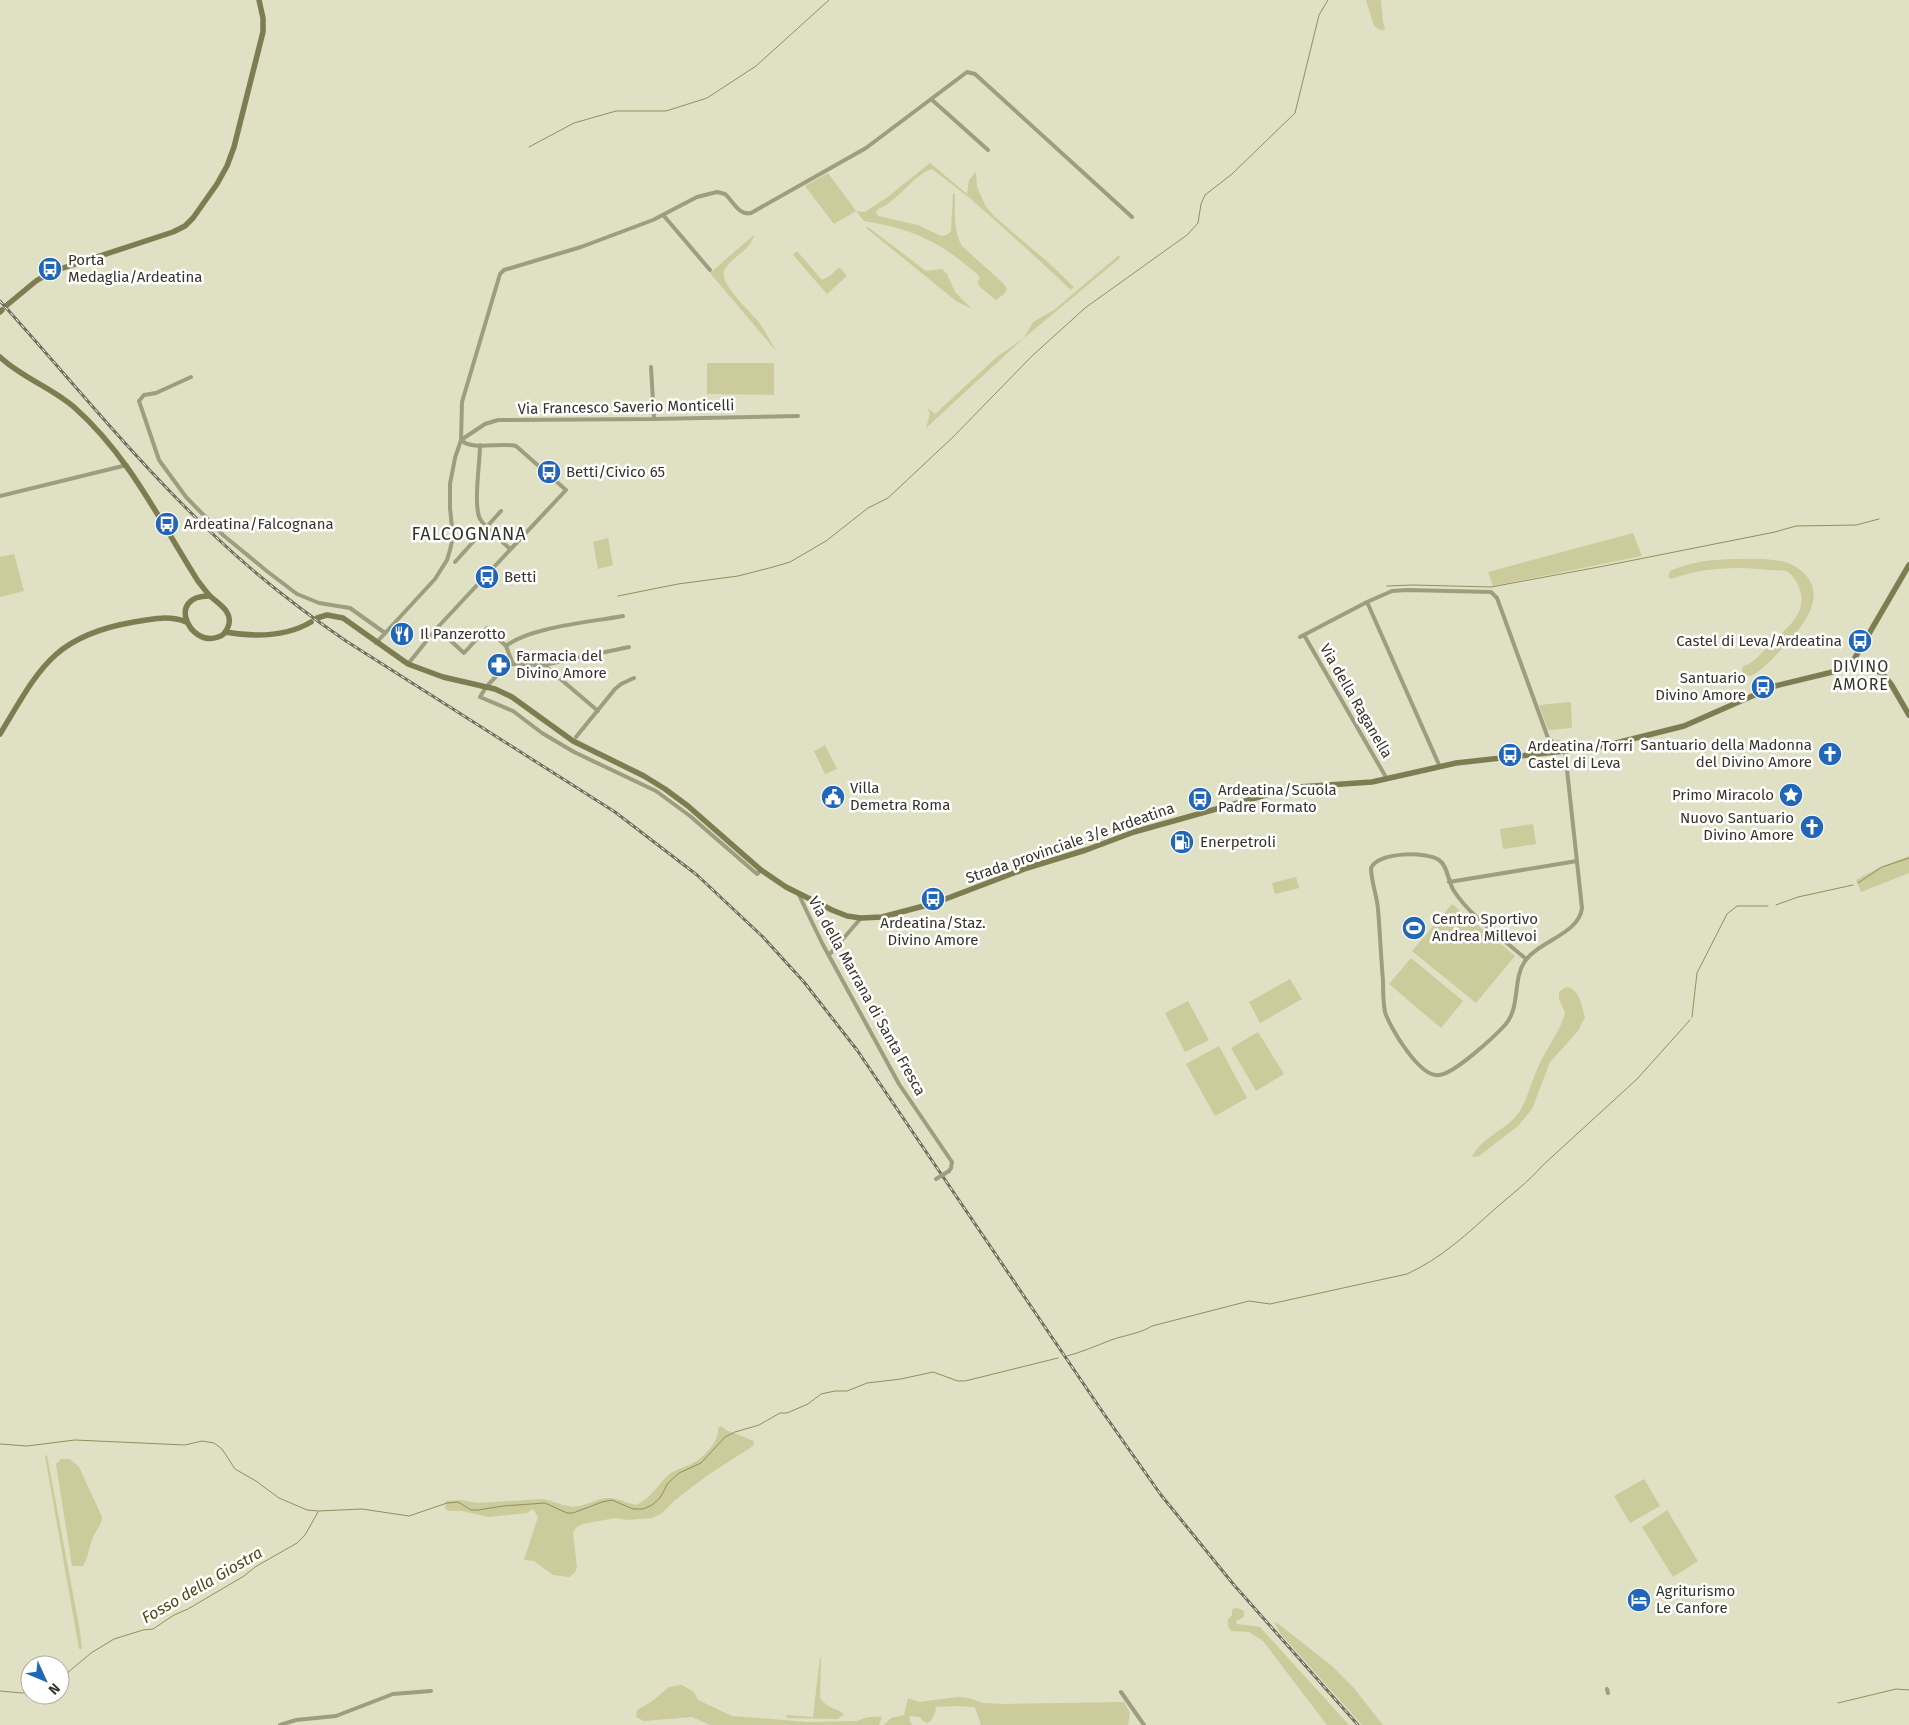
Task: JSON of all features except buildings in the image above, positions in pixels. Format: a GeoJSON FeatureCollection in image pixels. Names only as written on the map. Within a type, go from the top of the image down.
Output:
{"type":"FeatureCollection","features":[{"type":"Feature","properties":{"kind":"main road"},"geometry":{"type":"LineString","coordinates":[[7,305],[36,281],[51,272],[173,232],[186,226],[193,218],[220,180],[234,147],[263,32],[263,18],[259,0]]}},
{"type":"Feature","properties":{"kind":"main road"},"geometry":{"type":"LineString","coordinates":[[0,357],[8,365]]}},
{"type":"Feature","properties":{"kind":"main road"},"geometry":{"type":"LineString","coordinates":[[0,362],[55,393],[76,408],[127,465],[198,581],[210,596],[225,608],[229,616],[229,624],[225,632]]}},
{"type":"Feature","properties":{"kind":"main road"},"geometry":{"type":"LineString","coordinates":[[1849,668],[1909,565]]}},
{"type":"Feature","properties":{"kind":"main road"},"geometry":{"type":"LineString","coordinates":[[198,581],[200,589],[198,597]]}},
{"type":"Feature","properties":{"kind":"main road"},"geometry":{"type":"LineString","coordinates":[[169,618],[185,609],[190,602],[198,597],[210,596]]}},
{"type":"Feature","properties":{"kind":"main road"},"geometry":{"type":"LineString","coordinates":[[0,734],[32,682],[52,656],[65,646],[80,638],[114,626],[141,620],[169,618],[186,622],[185,609]]}},
{"type":"Feature","properties":{"kind":"main road","name":"Strada provinciale 3/e Ardeatina"},"geometry":{"type":"LineString","coordinates":[[186,622],[195,632],[206,638],[218,637],[225,632],[262,635],[284,632],[300,628],[327,615],[342,618],[408,664],[443,677],[486,687],[512,697],[573,741],[654,782],[688,806],[761,870],[799,895],[847,916],[861,918],[882,917],[935,902],[1027,868],[1086,850],[1134,832],[1273,793],[1298,787],[1387,779],[1470,761],[1612,744],[1677,728],[1768,688],[1849,668],[1868,668],[1882,673],[1891,684],[1909,715]]}},
{"type":"Feature","properties":{"kind":"main road"},"geometry":{"type":"LineString","coordinates":[[229,624],[241,634]]}},
{"type":"Feature","properties":{"kind":"street"},"geometry":{"type":"LineString","coordinates":[[376,643],[435,579],[447,560],[453,536],[450,484],[460,440],[462,402],[498,283],[504,270],[580,247],[664,216],[697,197],[717,192],[725,194],[743,213],[751,214],[866,148],[962,74],[972,72],[1132,217]]}},
{"type":"Feature","properties":{"kind":"street"},"geometry":{"type":"LineString","coordinates":[[931,99],[988,150]]}},
{"type":"Feature","properties":{"kind":"street"},"geometry":{"type":"LineString","coordinates":[[664,216],[710,270]]}},
{"type":"Feature","properties":{"kind":"street"},"geometry":{"type":"LineString","coordinates":[[651,367],[654,419]]}},
{"type":"Feature","properties":{"kind":"street"},"geometry":{"type":"LineString","coordinates":[[191,377],[156,392],[144,394],[140,400],[157,457],[186,497],[223,535],[297,594],[319,603],[350,608],[385,633]]}},
{"type":"Feature","properties":{"kind":"street","name":"Via Francesco Saverio Monticelli"},"geometry":{"type":"LineString","coordinates":[[460,440],[481,426],[498,420],[798,416]]}},
{"type":"Feature","properties":{"kind":"street"},"geometry":{"type":"LineString","coordinates":[[408,664],[437,628],[566,490],[516,446],[480,445],[464,443],[460,440]]}},
{"type":"Feature","properties":{"kind":"street"},"geometry":{"type":"LineString","coordinates":[[480,445],[477,506],[479,517],[510,549]]}},
{"type":"Feature","properties":{"kind":"street"},"geometry":{"type":"LineString","coordinates":[[0,496],[127,465]]}},
{"type":"Feature","properties":{"kind":"street"},"geometry":{"type":"LineString","coordinates":[[455,562],[502,511]]}},
{"type":"Feature","properties":{"kind":"street"},"geometry":{"type":"LineString","coordinates":[[1440,767],[1367,602],[1385,594],[1400,590],[1493,593],[1548,738],[1555,742],[1571,744],[1574,750]]}},
{"type":"Feature","properties":{"kind":"street","name":"Via della Raganella"},"geometry":{"type":"LineString","coordinates":[[1367,602],[1302,636],[1387,779]]}},
{"type":"Feature","properties":{"kind":"street"},"geometry":{"type":"LineString","coordinates":[[506,646],[516,639],[534,632],[623,616]]}},
{"type":"Feature","properties":{"kind":"street"},"geometry":{"type":"LineString","coordinates":[[437,628],[464,653],[487,628],[506,646],[512,664]]}},
{"type":"Feature","properties":{"kind":"street"},"geometry":{"type":"LineString","coordinates":[[629,647],[544,665],[508,664],[486,687],[480,697],[512,711],[542,733],[574,752],[656,790],[690,816],[757,874],[761,870]]}},
{"type":"Feature","properties":{"kind":"street"},"geometry":{"type":"LineString","coordinates":[[544,665],[598,711]]}},
{"type":"Feature","properties":{"kind":"street"},"geometry":{"type":"LineString","coordinates":[[576,737],[618,686],[634,678]]}},
{"type":"Feature","properties":{"kind":"street"},"geometry":{"type":"LineString","coordinates":[[1526,959],[1459,898],[1449,882],[1443,863],[1436,858],[1410,854],[1375,862],[1371,868],[1378,909],[1385,1012],[1406,1049],[1423,1069],[1435,1075],[1449,1072],[1504,1026],[1513,1012],[1520,974],[1526,959],[1575,924],[1579,918],[1582,908],[1566,751]]}},
{"type":"Feature","properties":{"kind":"street"},"geometry":{"type":"LineString","coordinates":[[1449,882],[1577,860]]}},
{"type":"Feature","properties":{"kind":"street","name":"Via della Marrana di Santa Fresca"},"geometry":{"type":"LineString","coordinates":[[799,895],[806,913],[899,1084],[952,1162],[952,1168],[936,1179]]}},
{"type":"Feature","properties":{"kind":"street"},"geometry":{"type":"LineString","coordinates":[[829,955],[861,918]]}},
{"type":"Feature","properties":{"kind":"street"},"geometry":{"type":"LineString","coordinates":[[280,1725],[296,1720],[336,1716],[393,1694],[431,1692]]}},
{"type":"Feature","properties":{"kind":"street"},"geometry":{"type":"LineString","coordinates":[[1121,1692],[1144,1725]]}},
{"type":"Feature","properties":{"kind":"green space"},"geometry":{"type":"Polygon","coordinates":[[[1366,0],[1381,0],[1385,28],[1382,31],[1374,26],[1366,0]]]}},
{"type":"Feature","properties":{"kind":"green space"},"geometry":{"type":"Polygon","coordinates":[[[930,163],[967,194],[969,180],[976,172],[977,187],[986,207],[1074,287],[1071,290],[971,199],[931,169],[919,176],[894,199],[876,212],[878,216],[918,225],[941,236],[947,235],[951,231],[953,193],[955,194],[956,227],[962,246],[1003,283],[1007,289],[996,300],[980,287],[977,282],[980,278],[977,274],[950,253],[925,238],[897,228],[864,221],[856,211],[865,212],[889,196],[930,163]]]}},
{"type":"Feature","properties":{"kind":"green space"},"geometry":{"type":"Polygon","coordinates":[[[828,173],[856,211],[834,224],[805,186],[828,173]]]}},
{"type":"Feature","properties":{"kind":"green space"},"geometry":{"type":"Polygon","coordinates":[[[868,227],[926,271],[942,269],[947,274],[955,292],[972,309],[956,301],[866,228],[868,227]]]}},
{"type":"Feature","properties":{"kind":"green space"},"geometry":{"type":"Polygon","coordinates":[[[754,235],[749,246],[727,266],[724,271],[724,277],[731,291],[760,324],[776,351],[710,273],[754,235]]]}},
{"type":"Feature","properties":{"kind":"green space"},"geometry":{"type":"Polygon","coordinates":[[[797,251],[822,280],[839,267],[847,276],[827,294],[793,255],[797,251]]]}},
{"type":"Feature","properties":{"kind":"green space"},"geometry":{"type":"Polygon","coordinates":[[[1119,255],[1120,258],[1024,338],[1033,322],[1054,310],[1119,255]]]}},
{"type":"Feature","properties":{"kind":"green space"},"geometry":{"type":"Polygon","coordinates":[[[1024,338],[926,428],[930,414],[928,408],[935,414],[998,356],[1024,338]]]}},
{"type":"Feature","properties":{"kind":"green space"},"geometry":{"type":"Polygon","coordinates":[[[707,363],[774,363],[774,395],[707,394],[707,363]]]}},
{"type":"Feature","properties":{"kind":"green space"},"geometry":{"type":"Polygon","coordinates":[[[1633,533],[1642,556],[1493,586],[1488,572],[1633,533]]]}},
{"type":"Feature","properties":{"kind":"green space"},"geometry":{"type":"Polygon","coordinates":[[[608,538],[613,565],[598,569],[593,542],[608,538]]]}},
{"type":"Feature","properties":{"kind":"green space"},"geometry":{"type":"Polygon","coordinates":[[[14,554],[24,591],[0,597],[0,557],[14,554]]]}},
{"type":"Feature","properties":{"kind":"green space"},"geometry":{"type":"Polygon","coordinates":[[[1731,559],[1766,559],[1792,565],[1809,579],[1813,590],[1813,601],[1809,613],[1795,635],[1764,667],[1748,676],[1742,672],[1743,666],[1756,659],[1787,628],[1800,609],[1801,594],[1797,583],[1790,573],[1786,571],[1743,568],[1707,570],[1671,579],[1668,577],[1670,571],[1685,565],[1731,559]]]}},
{"type":"Feature","properties":{"kind":"green space"},"geometry":{"type":"Polygon","coordinates":[[[1571,702],[1572,728],[1548,730],[1539,705],[1571,702]]]}},
{"type":"Feature","properties":{"kind":"green space"},"geometry":{"type":"Polygon","coordinates":[[[825,745],[837,769],[825,774],[814,751],[825,745]]]}},
{"type":"Feature","properties":{"kind":"green space"},"geometry":{"type":"Polygon","coordinates":[[[1533,824],[1536,844],[1503,849],[1500,829],[1533,824]]]}},
{"type":"Feature","properties":{"kind":"green space"},"geometry":{"type":"Polygon","coordinates":[[[1909,856],[1909,873],[1861,892],[1856,880],[1878,868],[1909,856]]]}},
{"type":"Feature","properties":{"kind":"green space"},"geometry":{"type":"Polygon","coordinates":[[[1296,877],[1299,888],[1275,894],[1272,883],[1296,877]]]}},
{"type":"Feature","properties":{"kind":"green space"},"geometry":{"type":"Polygon","coordinates":[[[1452,904],[1515,956],[1476,1003],[1412,951],[1452,904]]]}},
{"type":"Feature","properties":{"kind":"green space"},"geometry":{"type":"Polygon","coordinates":[[[1411,958],[1463,1001],[1441,1028],[1389,984],[1411,958]]]}},
{"type":"Feature","properties":{"kind":"green space"},"geometry":{"type":"Polygon","coordinates":[[[1290,979],[1302,999],[1260,1023],[1249,1002],[1290,979]]]}},
{"type":"Feature","properties":{"kind":"green space"},"geometry":{"type":"Polygon","coordinates":[[[1566,987],[1571,988],[1577,994],[1585,1017],[1578,1031],[1550,1062],[1532,1109],[1518,1126],[1479,1156],[1472,1157],[1481,1145],[1512,1121],[1521,1109],[1539,1065],[1563,1020],[1565,1013],[1559,999],[1559,992],[1566,987]]]}},
{"type":"Feature","properties":{"kind":"green space"},"geometry":{"type":"Polygon","coordinates":[[[1188,1001],[1209,1040],[1185,1052],[1165,1013],[1188,1001]]]}},
{"type":"Feature","properties":{"kind":"green space"},"geometry":{"type":"Polygon","coordinates":[[[1258,1032],[1284,1074],[1256,1091],[1231,1048],[1258,1032]]]}},
{"type":"Feature","properties":{"kind":"green space"},"geometry":{"type":"Polygon","coordinates":[[[1219,1046],[1247,1098],[1215,1116],[1186,1064],[1219,1046]]]}},
{"type":"Feature","properties":{"kind":"green space"},"geometry":{"type":"Polygon","coordinates":[[[721,1426],[726,1430],[754,1441],[753,1446],[708,1475],[675,1500],[661,1514],[652,1518],[628,1520],[615,1518],[583,1524],[577,1527],[573,1532],[577,1567],[575,1572],[569,1577],[553,1575],[534,1561],[524,1560],[538,1517],[533,1509],[527,1513],[488,1517],[462,1511],[448,1511],[445,1508],[446,1501],[460,1500],[479,1503],[542,1499],[573,1507],[610,1498],[636,1505],[649,1496],[671,1473],[694,1462],[705,1454],[715,1442],[718,1428],[721,1426]]]}},
{"type":"Feature","properties":{"kind":"green space"},"geometry":{"type":"Polygon","coordinates":[[[47,1455],[82,1649],[79,1649],[45,1456],[47,1455]]]}},
{"type":"Feature","properties":{"kind":"green space"},"geometry":{"type":"Polygon","coordinates":[[[61,1459],[70,1459],[79,1467],[102,1517],[83,1566],[72,1566],[56,1464],[61,1459]]]}},
{"type":"Feature","properties":{"kind":"green space"},"geometry":{"type":"Polygon","coordinates":[[[1644,1479],[1660,1506],[1630,1523],[1614,1496],[1644,1479]]]}},
{"type":"Feature","properties":{"kind":"green space"},"geometry":{"type":"Polygon","coordinates":[[[1667,1510],[1698,1561],[1673,1577],[1642,1527],[1667,1510]]]}},
{"type":"Feature","properties":{"kind":"green space"},"geometry":{"type":"Polygon","coordinates":[[[1238,1608],[1244,1611],[1244,1617],[1236,1621],[1237,1624],[1260,1627],[1349,1725],[1327,1725],[1263,1641],[1249,1632],[1231,1631],[1228,1626],[1228,1619],[1232,1615],[1232,1609],[1238,1608]]]}},
{"type":"Feature","properties":{"kind":"green space"},"geometry":{"type":"Polygon","coordinates":[[[1276,1622],[1332,1666],[1353,1687],[1383,1725],[1362,1725],[1280,1633],[1275,1624],[1276,1622]]]}},
{"type":"Feature","properties":{"kind":"green space"},"geometry":{"type":"Polygon","coordinates":[[[820,1657],[820,1698],[826,1705],[844,1714],[838,1719],[786,1718],[787,1715],[813,1717],[820,1657]]]}},
{"type":"Feature","properties":{"kind":"green space"},"geometry":{"type":"Polygon","coordinates":[[[682,1685],[694,1692],[698,1700],[732,1716],[808,1722],[857,1721],[869,1717],[882,1717],[879,1725],[710,1725],[692,1717],[644,1721],[636,1717],[637,1710],[651,1702],[669,1687],[682,1685]]]}},
{"type":"Feature","properties":{"kind":"green space"},"geometry":{"type":"Polygon","coordinates":[[[958,1697],[969,1698],[983,1703],[1001,1704],[1124,1702],[1130,1713],[1128,1725],[981,1725],[975,1707],[935,1707],[936,1710],[931,1721],[927,1723],[920,1717],[910,1716],[912,1725],[884,1725],[891,1718],[904,1715],[908,1698],[919,1702],[958,1697]]]}},
{"type":"Feature","properties":{"kind":"waterway"},"geometry":{"type":"LineString","coordinates":[[529,147],[574,123],[616,111],[666,111],[707,98],[756,66],[829,0]]}},
{"type":"Feature","properties":{"kind":"waterway"},"geometry":{"type":"LineString","coordinates":[[618,596],[678,584],[738,576],[790,562],[826,541],[868,508],[888,498],[953,437],[1032,356],[1085,308],[1187,235],[1198,223],[1201,204],[1205,195],[1232,174],[1295,113],[1319,15],[1328,0]]}},
{"type":"Feature","properties":{"kind":"waterway"},"geometry":{"type":"LineString","coordinates":[[1387,586],[1491,587],[1775,532],[1796,526],[1856,525],[1879,519]]}},
{"type":"Feature","properties":{"kind":"waterway"},"geometry":{"type":"LineString","coordinates":[[1858,883],[1882,867],[1909,858]]}},
{"type":"Feature","properties":{"kind":"waterway"},"geometry":{"type":"LineString","coordinates":[[1776,905],[1798,897],[1853,885]]}},
{"type":"Feature","properties":{"kind":"waterway"},"geometry":{"type":"LineString","coordinates":[[1692,1017],[1697,973],[1727,914],[1737,906],[1768,906]]}},
{"type":"Feature","properties":{"kind":"waterway"},"geometry":{"type":"LineString","coordinates":[[1067,1356],[1152,1326],[1249,1301],[1270,1304],[1407,1274],[1420,1268],[1454,1244],[1526,1183],[1637,1079],[1690,1020]]}},
{"type":"Feature","properties":{"kind":"waterway"},"geometry":{"type":"LineString","coordinates":[[0,1444],[27,1446],[75,1440],[185,1445],[202,1441],[214,1443],[222,1449],[235,1469],[256,1481],[279,1498],[307,1510],[362,1509],[409,1516],[447,1503],[458,1502],[471,1510],[545,1503],[567,1513],[573,1513],[612,1500],[633,1509],[643,1509],[652,1505],[660,1498],[668,1483],[679,1473],[701,1463],[725,1437],[759,1425],[780,1413],[787,1413],[808,1404],[821,1394],[847,1391],[867,1383],[901,1379],[933,1372],[958,1381],[965,1381],[1058,1358]]}},
{"type":"Feature","properties":{"kind":"waterway","name":"Fosso della Giostra"},"geometry":{"type":"LineString","coordinates":[[70,1671],[91,1653],[114,1639],[143,1630],[153,1629],[297,1543],[305,1535],[318,1512]]}},
{"type":"Feature","properties":{"kind":"waterway"},"geometry":{"type":"LineString","coordinates":[[1838,1703],[1896,1689],[1909,1690]]}},
{"type":"Feature","properties":{"kind":"waterway","name":"Fosso della Giostra"},"geometry":{"type":"LineString","coordinates":[[0,1691],[20,1693]]}},
{"type":"Feature","properties":{"kind":"railway"},"geometry":{"type":"LineString","coordinates":[[0,301],[161,482],[218,539],[264,580],[346,641],[615,812],[697,875],[763,937],[804,982],[857,1050],[1161,1495],[1234,1585],[1358,1725]]}},
{"type":"Feature","properties":{"kind":"place","name":"Porta Medaglia/Ardeatina"},"geometry":{"type":"Point","coordinates":[50,269]}},
{"type":"Feature","properties":{"kind":"place","name":"Betti/Civico 65"},"geometry":{"type":"Point","coordinates":[549,472]}},
{"type":"Feature","properties":{"kind":"place","name":"Ardeatina/Falcognana"},"geometry":{"type":"Point","coordinates":[167,524]}},
{"type":"Feature","properties":{"kind":"place","name":"Betti"},"geometry":{"type":"Point","coordinates":[487,577]}},
{"type":"Feature","properties":{"kind":"place","name":"Il Panzerotto"},"geometry":{"type":"Point","coordinates":[402,634]}},
{"type":"Feature","properties":{"kind":"place","name":"Castel di Leva/Ardeatina"},"geometry":{"type":"Point","coordinates":[1860,641]}},
{"type":"Feature","properties":{"kind":"place","name":"Farmacia del Divino Amore"},"geometry":{"type":"Point","coordinates":[499,665]}},
{"type":"Feature","properties":{"kind":"place","name":"Santuario Divino Amore"},"geometry":{"type":"Point","coordinates":[1763,687]}},
{"type":"Feature","properties":{"kind":"place","name":"Santuario della Madonna del Divino Amore"},"geometry":{"type":"Point","coordinates":[1830,754]}},
{"type":"Feature","properties":{"kind":"place","name":"Ardeatina/Torri Castel di Leva"},"geometry":{"type":"Point","coordinates":[1510,755]}},
{"type":"Feature","properties":{"kind":"place","name":"Primo Miracolo"},"geometry":{"type":"Point","coordinates":[1791,795]}},
{"type":"Feature","properties":{"kind":"place","name":"Villa Demetra Roma"},"geometry":{"type":"Point","coordinates":[833,797]}},
{"type":"Feature","properties":{"kind":"place","name":"Ardeatina/Scuola Padre Formato"},"geometry":{"type":"Point","coordinates":[1200,799]}},
{"type":"Feature","properties":{"kind":"place","name":"Nuovo Santuario Divino Amore"},"geometry":{"type":"Point","coordinates":[1812,827]}},
{"type":"Feature","properties":{"kind":"place","name":"Enerpetroli"},"geometry":{"type":"Point","coordinates":[1182,842]}},
{"type":"Feature","properties":{"kind":"place","name":"Ardeatina/Staz. Divino Amore"},"geometry":{"type":"Point","coordinates":[933,899]}},
{"type":"Feature","properties":{"kind":"place","name":"Centro Sportivo Andrea Millevoi"},"geometry":{"type":"Point","coordinates":[1414,928]}},
{"type":"Feature","properties":{"kind":"place","name":"Agriturismo Le Canfore"},"geometry":{"type":"Point","coordinates":[1639,1600]}},
{"type":"Feature","properties":{"kind":"district","name":"FALCOGNANA"},"geometry":{"type":"Point","coordinates":[469,534]}},
{"type":"Feature","properties":{"kind":"district","name":"DIVINO AMORE"},"geometry":{"type":"Point","coordinates":[1861,675]}}]}
